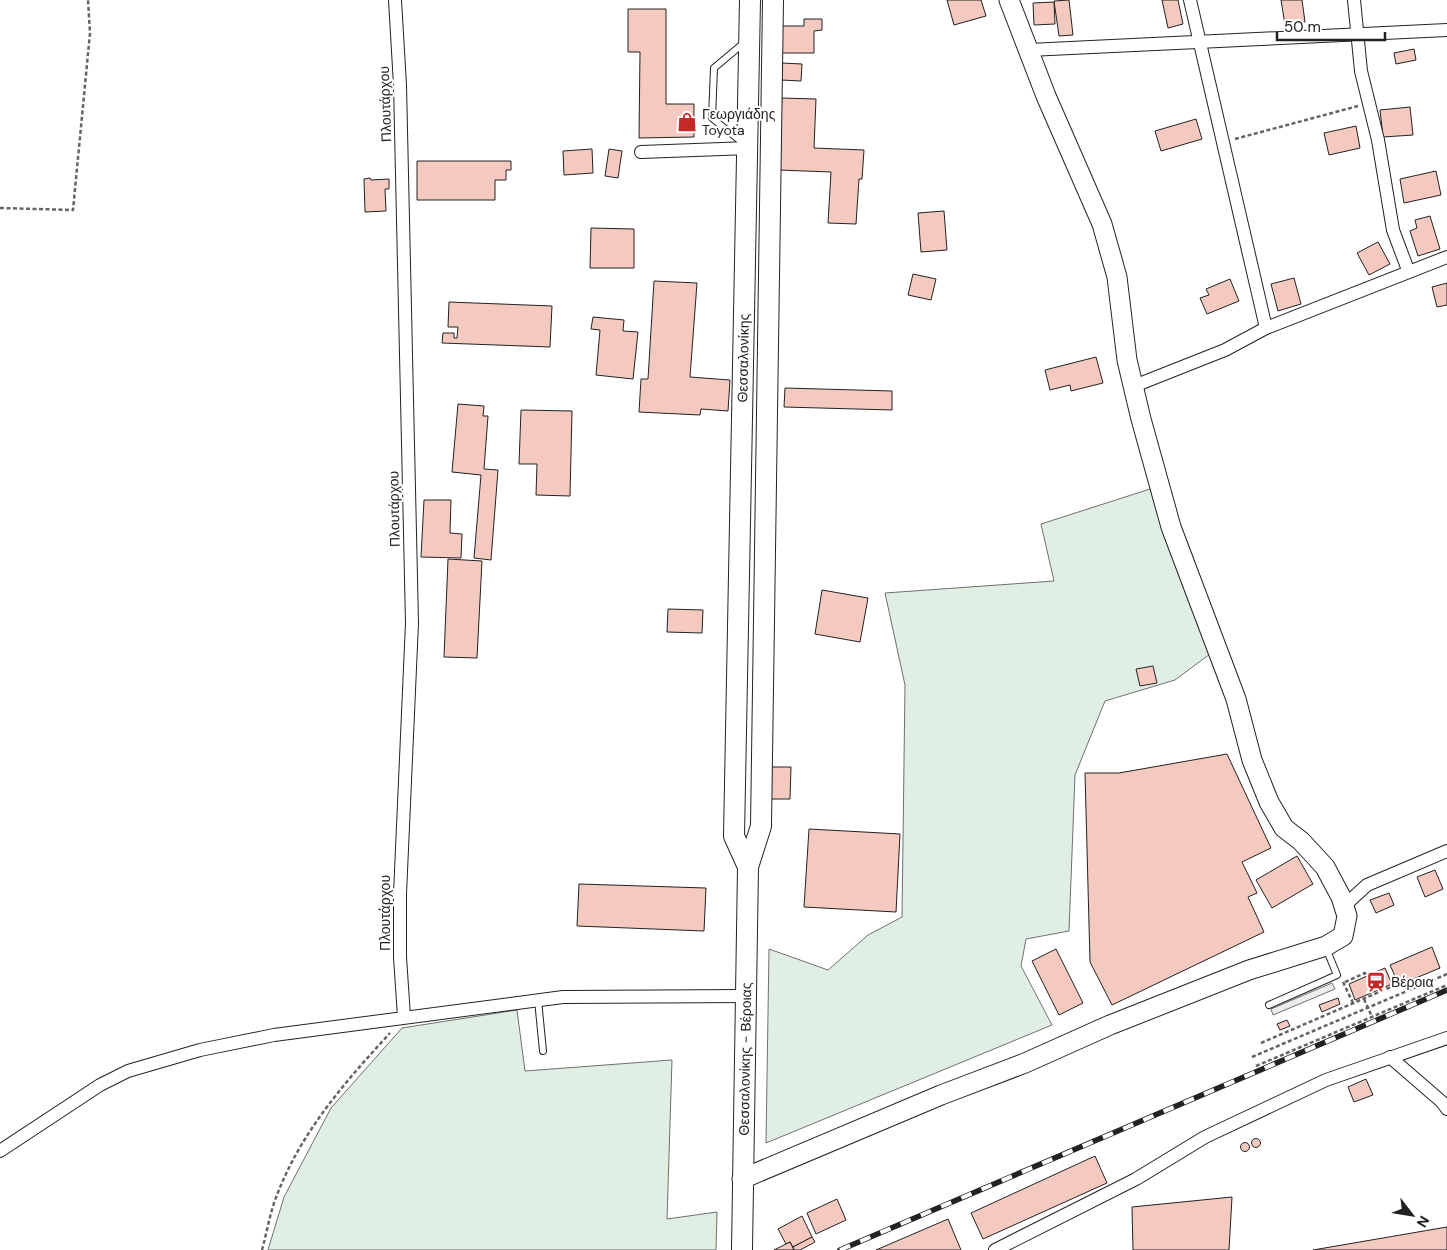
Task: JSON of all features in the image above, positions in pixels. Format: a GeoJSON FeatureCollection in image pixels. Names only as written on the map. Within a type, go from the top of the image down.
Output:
{"type":"FeatureCollection","features":[{"type":"Feature","properties":{"kind":"main road","name":"Θεσσαλονίκης"},"geometry":{"type":"LineString","coordinates":[[736,715],[749,148],[750,0]]}},
{"type":"Feature","properties":{"kind":"main road","name":"Θεσσαλονίκης"},"geometry":{"type":"LineString","coordinates":[[763,711],[773,0]]}},
{"type":"Feature","properties":{"kind":"main road","name":"Θεσσαλονίκης - Βέροιας"},"geometry":{"type":"LineString","coordinates":[[742,1250],[748,867],[761,826],[763,711]]}},
{"type":"Feature","properties":{"kind":"main road","name":"Θεσσαλονίκης - Βέροιας"},"geometry":{"type":"LineString","coordinates":[[736,715],[734,836],[748,867]]}},
{"type":"Feature","properties":{"kind":"street","name":"Πλουτάρχου"},"geometry":{"type":"LineString","coordinates":[[395,0],[400,85],[412,623],[400,894],[400,957],[404,1017]]}},
{"type":"Feature","properties":{"kind":"street"},"geometry":{"type":"LineString","coordinates":[[742,1179],[941,1095],[1025,1063],[1110,1025],[1249,970],[1326,946],[1343,936],[1347,916],[1325,867],[1300,840],[1284,828],[1269,802],[1252,760],[1236,699],[1209,623],[1188,577],[1171,527],[1127,360],[1116,278],[1102,224],[1046,96],[1009,0]]}},
{"type":"Feature","properties":{"kind":"street"},"geometry":{"type":"LineString","coordinates":[[1190,0],[1266,328]]}},
{"type":"Feature","properties":{"kind":"street"},"geometry":{"type":"LineString","coordinates":[[1354,0],[1361,71],[1378,140],[1393,230],[1408,270]]}},
{"type":"Feature","properties":{"kind":"street"},"geometry":{"type":"LineString","coordinates":[[1029,50],[1447,30]]}},
{"type":"Feature","properties":{"kind":"street"},"geometry":{"type":"LineString","coordinates":[[641,152],[749,148]]}},
{"type":"Feature","properties":{"kind":"street"},"geometry":{"type":"LineString","coordinates":[[1134,386],[1225,350],[1266,328],[1408,270],[1447,257]]}},
{"type":"Feature","properties":{"kind":"street"},"geometry":{"type":"LineString","coordinates":[[1344,906],[1367,885],[1447,851]]}},
{"type":"Feature","properties":{"kind":"street"},"geometry":{"type":"LineString","coordinates":[[0,1151],[73,1101],[128,1071],[219,1046],[274,1035],[563,997],[746,996]]}},
{"type":"Feature","properties":{"kind":"street"},"geometry":{"type":"LineString","coordinates":[[995,1250],[1136,1179],[1205,1137],[1326,1080],[1447,1038]]}},
{"type":"Feature","properties":{"kind":"street"},"geometry":{"type":"LineString","coordinates":[[1390,1057],[1442,1102],[1447,1110]]}},
{"type":"Feature","properties":{"kind":"lane"},"geometry":{"type":"LineString","coordinates":[[749,148],[712,118],[714,68],[750,38]]}},
{"type":"Feature","properties":{"kind":"lane"},"geometry":{"type":"LineString","coordinates":[[1269,1005],[1337,975],[1326,946]]}},
{"type":"Feature","properties":{"kind":"lane"},"geometry":{"type":"LineString","coordinates":[[538,1000],[543,1051]]}},
{"type":"Feature","properties":{"kind":"path"},"geometry":{"type":"LineString","coordinates":[[0,208],[73,210],[90,33],[88,0]]}},
{"type":"Feature","properties":{"kind":"path"},"geometry":{"type":"LineString","coordinates":[[1222,142],[1369,103]]}},
{"type":"Feature","properties":{"kind":"path"},"geometry":{"type":"LineString","coordinates":[[1344,983],[1365,973],[1366,976]]}},
{"type":"Feature","properties":{"kind":"path"},"geometry":{"type":"LineString","coordinates":[[1252,1057],[1447,974]]}},
{"type":"Feature","properties":{"kind":"path"},"geometry":{"type":"LineString","coordinates":[[1337,975],[1344,983],[1353,1003]]}},
{"type":"Feature","properties":{"kind":"path"},"geometry":{"type":"LineString","coordinates":[[1256,1066],[1447,984]]}},
{"type":"Feature","properties":{"kind":"path"},"geometry":{"type":"LineString","coordinates":[[1261,1043],[1393,986]]}},
{"type":"Feature","properties":{"kind":"path"},"geometry":{"type":"LineString","coordinates":[[1364,999],[1372,1017]]}},
{"type":"Feature","properties":{"kind":"path"},"geometry":{"type":"LineString","coordinates":[[262,1250],[276,1196],[294,1157],[323,1110],[404,1017]]}},
{"type":"Feature","properties":{"kind":"green space"},"geometry":{"type":"Polygon","coordinates":[[[1150,489],[1210,654],[1175,680],[1105,701],[1075,775],[1069,931],[1026,939],[1021,966],[1052,1025],[766,1143],[769,949],[828,970],[868,935],[902,917],[905,685],[885,593],[1054,581],[1041,524],[1150,489]]]}},
{"type":"Feature","properties":{"kind":"green space"},"geometry":{"type":"Polygon","coordinates":[[[517,1010],[525,1071],[672,1060],[667,1219],[717,1212],[716,1250],[268,1250],[284,1197],[331,1108],[402,1028],[517,1010]]]}},
{"type":"Feature","properties":{"kind":"shaded area"},"geometry":{"type":"Polygon","coordinates":[[[1332,983],[1335,989],[1273,1015],[1271,1009],[1332,983]]]}},
{"type":"Feature","properties":{"kind":"building"},"geometry":{"type":"Polygon","coordinates":[[[947,0],[981,0],[986,16],[954,25],[947,0]]]}},
{"type":"Feature","properties":{"kind":"building"},"geometry":{"type":"Polygon","coordinates":[[[1069,0],[1073,35],[1059,36],[1054,1],[1069,0]]]}},
{"type":"Feature","properties":{"kind":"building"},"geometry":{"type":"Polygon","coordinates":[[[1162,0],[1178,0],[1183,24],[1168,28],[1162,0]]]}},
{"type":"Feature","properties":{"kind":"building"},"geometry":{"type":"Polygon","coordinates":[[[1281,0],[1302,0],[1305,22],[1285,25],[1281,0]]]}},
{"type":"Feature","properties":{"kind":"building"},"geometry":{"type":"Polygon","coordinates":[[[1054,2],[1055,24],[1034,25],[1033,3],[1054,2]]]}},
{"type":"Feature","properties":{"kind":"building"},"geometry":{"type":"Polygon","coordinates":[[[628,9],[666,9],[666,104],[694,104],[694,137],[639,138],[640,52],[628,52],[628,9]]]}},
{"type":"Feature","properties":{"kind":"building"},"geometry":{"type":"Polygon","coordinates":[[[804,19],[822,19],[822,30],[814,31],[814,53],[782,53],[782,26],[804,26],[804,19]]]}},
{"type":"Feature","properties":{"kind":"building"},"geometry":{"type":"Polygon","coordinates":[[[1414,49],[1416,60],[1396,64],[1394,53],[1414,49]]]}},
{"type":"Feature","properties":{"kind":"building"},"geometry":{"type":"Polygon","coordinates":[[[782,63],[802,64],[801,81],[781,80],[782,63]]]}},
{"type":"Feature","properties":{"kind":"building"},"geometry":{"type":"Polygon","coordinates":[[[782,98],[816,99],[814,148],[864,150],[862,179],[859,179],[856,224],[828,223],[831,172],[778,170],[782,98]]]}},
{"type":"Feature","properties":{"kind":"building"},"geometry":{"type":"Polygon","coordinates":[[[1410,107],[1413,135],[1383,137],[1380,110],[1410,107]]]}},
{"type":"Feature","properties":{"kind":"building"},"geometry":{"type":"Polygon","coordinates":[[[1196,119],[1202,139],[1161,151],[1155,131],[1196,119]]]}},
{"type":"Feature","properties":{"kind":"building"},"geometry":{"type":"Polygon","coordinates":[[[1356,126],[1360,148],[1329,155],[1324,133],[1356,126]]]}},
{"type":"Feature","properties":{"kind":"building"},"geometry":{"type":"Polygon","coordinates":[[[592,149],[593,173],[564,175],[563,151],[592,149]]]}},
{"type":"Feature","properties":{"kind":"building"},"geometry":{"type":"Polygon","coordinates":[[[609,149],[622,151],[618,178],[605,176],[609,149]]]}},
{"type":"Feature","properties":{"kind":"building"},"geometry":{"type":"Polygon","coordinates":[[[417,161],[511,161],[511,170],[506,170],[506,180],[495,180],[495,200],[417,200],[417,161]]]}},
{"type":"Feature","properties":{"kind":"building"},"geometry":{"type":"Polygon","coordinates":[[[1436,171],[1441,195],[1404,203],[1400,179],[1436,171]]]}},
{"type":"Feature","properties":{"kind":"building"},"geometry":{"type":"Polygon","coordinates":[[[370,178],[371,180],[389,179],[389,189],[385,189],[386,211],[365,212],[364,179],[370,178]]]}},
{"type":"Feature","properties":{"kind":"building"},"geometry":{"type":"Polygon","coordinates":[[[944,211],[947,250],[921,252],[918,213],[944,211]]]}},
{"type":"Feature","properties":{"kind":"building"},"geometry":{"type":"Polygon","coordinates":[[[1430,216],[1440,249],[1418,256],[1410,231],[1417,228],[1415,220],[1430,216]]]}},
{"type":"Feature","properties":{"kind":"building"},"geometry":{"type":"Polygon","coordinates":[[[591,228],[634,229],[634,268],[590,268],[591,228]]]}},
{"type":"Feature","properties":{"kind":"building"},"geometry":{"type":"Polygon","coordinates":[[[1378,242],[1390,264],[1369,275],[1357,253],[1378,242]]]}},
{"type":"Feature","properties":{"kind":"building"},"geometry":{"type":"Polygon","coordinates":[[[913,274],[936,279],[931,300],[908,295],[913,274]]]}},
{"type":"Feature","properties":{"kind":"building"},"geometry":{"type":"Polygon","coordinates":[[[1294,278],[1301,304],[1278,311],[1271,284],[1294,278]]]}},
{"type":"Feature","properties":{"kind":"building"},"geometry":{"type":"Polygon","coordinates":[[[1230,279],[1239,301],[1207,314],[1200,298],[1209,295],[1206,289],[1230,279]]]}},
{"type":"Feature","properties":{"kind":"building"},"geometry":{"type":"Polygon","coordinates":[[[654,281],[697,283],[690,377],[730,380],[728,411],[701,409],[700,415],[639,412],[641,379],[648,379],[654,281]]]}},
{"type":"Feature","properties":{"kind":"building"},"geometry":{"type":"Polygon","coordinates":[[[1447,283],[1447,305],[1437,307],[1432,287],[1447,283]]]}},
{"type":"Feature","properties":{"kind":"building"},"geometry":{"type":"Polygon","coordinates":[[[449,302],[552,306],[550,347],[442,343],[443,333],[454,333],[454,338],[457,338],[458,327],[448,327],[449,302]]]}},
{"type":"Feature","properties":{"kind":"building"},"geometry":{"type":"Polygon","coordinates":[[[593,317],[624,320],[623,331],[638,332],[633,379],[596,375],[600,330],[591,329],[593,317]]]}},
{"type":"Feature","properties":{"kind":"building"},"geometry":{"type":"Polygon","coordinates":[[[1096,357],[1103,383],[1071,391],[1070,385],[1050,390],[1045,370],[1096,357]]]}},
{"type":"Feature","properties":{"kind":"building"},"geometry":{"type":"Polygon","coordinates":[[[785,388],[892,391],[892,410],[784,407],[785,388]]]}},
{"type":"Feature","properties":{"kind":"building"},"geometry":{"type":"Polygon","coordinates":[[[458,404],[484,406],[483,416],[488,416],[484,469],[498,470],[491,560],[474,558],[481,475],[452,472],[458,404]]]}},
{"type":"Feature","properties":{"kind":"building"},"geometry":{"type":"Polygon","coordinates":[[[521,410],[572,411],[570,496],[536,495],[537,464],[519,464],[521,410]]]}},
{"type":"Feature","properties":{"kind":"building"},"geometry":{"type":"Polygon","coordinates":[[[424,500],[451,500],[450,533],[462,534],[461,558],[421,557],[424,500]]]}},
{"type":"Feature","properties":{"kind":"building"},"geometry":{"type":"Polygon","coordinates":[[[448,559],[482,561],[477,658],[444,657],[448,559]]]}},
{"type":"Feature","properties":{"kind":"building"},"geometry":{"type":"Polygon","coordinates":[[[822,590],[868,598],[860,642],[815,634],[822,590]]]}},
{"type":"Feature","properties":{"kind":"building"},"geometry":{"type":"Polygon","coordinates":[[[668,609],[703,610],[702,633],[667,632],[668,609]]]}},
{"type":"Feature","properties":{"kind":"building"},"geometry":{"type":"Polygon","coordinates":[[[1153,666],[1157,683],[1140,686],[1136,669],[1153,666]]]}},
{"type":"Feature","properties":{"kind":"building"},"geometry":{"type":"Polygon","coordinates":[[[1227,754],[1271,848],[1242,862],[1257,893],[1248,897],[1264,932],[1112,1005],[1090,962],[1085,773],[1119,773],[1227,754]]]}},
{"type":"Feature","properties":{"kind":"building"},"geometry":{"type":"Polygon","coordinates":[[[769,767],[791,767],[790,799],[769,799],[769,767]]]}},
{"type":"Feature","properties":{"kind":"building"},"geometry":{"type":"Polygon","coordinates":[[[809,829],[900,834],[896,912],[804,907],[809,829]]]}},
{"type":"Feature","properties":{"kind":"building"},"geometry":{"type":"Polygon","coordinates":[[[1297,856],[1313,884],[1272,908],[1256,880],[1297,856]]]}},
{"type":"Feature","properties":{"kind":"building"},"geometry":{"type":"Polygon","coordinates":[[[1435,870],[1443,889],[1425,897],[1417,877],[1435,870]]]}},
{"type":"Feature","properties":{"kind":"building"},"geometry":{"type":"Polygon","coordinates":[[[579,884],[706,888],[704,931],[577,926],[579,884]]]}},
{"type":"Feature","properties":{"kind":"building"},"geometry":{"type":"Polygon","coordinates":[[[1389,893],[1394,905],[1376,913],[1370,900],[1389,893]]]}},
{"type":"Feature","properties":{"kind":"building"},"geometry":{"type":"Polygon","coordinates":[[[1432,947],[1440,968],[1399,985],[1390,965],[1432,947]]]}},
{"type":"Feature","properties":{"kind":"building"},"geometry":{"type":"Polygon","coordinates":[[[1056,949],[1083,1003],[1059,1015],[1032,961],[1056,949]]]}},
{"type":"Feature","properties":{"kind":"building"},"geometry":{"type":"Polygon","coordinates":[[[1385,968],[1392,984],[1355,1000],[1349,984],[1385,968]]]}},
{"type":"Feature","properties":{"kind":"building"},"geometry":{"type":"Polygon","coordinates":[[[1338,998],[1340,1004],[1322,1012],[1319,1005],[1338,998]]]}},
{"type":"Feature","properties":{"kind":"building"},"geometry":{"type":"Polygon","coordinates":[[[1287,1020],[1290,1026],[1280,1030],[1277,1024],[1287,1020]]]}},
{"type":"Feature","properties":{"kind":"building"},"geometry":{"type":"Polygon","coordinates":[[[1366,1079],[1373,1095],[1354,1102],[1348,1087],[1366,1079]]]}},
{"type":"Feature","properties":{"kind":"building"},"geometry":{"type":"Polygon","coordinates":[[[1256,1139],[1260,1143],[1256,1147],[1252,1143],[1256,1139]]]}},
{"type":"Feature","properties":{"kind":"building"},"geometry":{"type":"Polygon","coordinates":[[[1245,1143],[1249,1147],[1245,1151],[1241,1147],[1245,1143]]]}},
{"type":"Feature","properties":{"kind":"building"},"geometry":{"type":"Polygon","coordinates":[[[1095,1156],[1107,1183],[983,1239],[971,1213],[1095,1156]]]}},
{"type":"Feature","properties":{"kind":"building"},"geometry":{"type":"Polygon","coordinates":[[[1232,1197],[1229,1250],[1133,1250],[1132,1207],[1232,1197]]]}},
{"type":"Feature","properties":{"kind":"building"},"geometry":{"type":"Polygon","coordinates":[[[837,1199],[846,1220],[816,1234],[807,1213],[837,1199]]]}},
{"type":"Feature","properties":{"kind":"building"},"geometry":{"type":"Polygon","coordinates":[[[802,1216],[812,1237],[793,1247],[790,1242],[786,1244],[778,1229],[802,1216]]]}},
{"type":"Feature","properties":{"kind":"building"},"geometry":{"type":"Polygon","coordinates":[[[948,1219],[961,1250],[876,1250],[948,1219]]]}},
{"type":"Feature","properties":{"kind":"building"},"geometry":{"type":"Polygon","coordinates":[[[1447,1227],[1447,1250],[1313,1250],[1447,1227]]]}},
{"type":"Feature","properties":{"kind":"building"},"geometry":{"type":"Polygon","coordinates":[[[812,1237],[815,1242],[800,1250],[794,1250],[793,1247],[812,1237]]]}},
{"type":"Feature","properties":{"kind":"building"},"geometry":{"type":"Polygon","coordinates":[[[790,1242],[794,1250],[774,1250],[790,1242]]]}},
{"type":"Feature","properties":{"kind":"railway"},"geometry":{"type":"LineString","coordinates":[[840,1250],[1447,990]]}},
{"type":"Feature","properties":{"kind":"place","name":"Γεωργιάδης Toyota"},"geometry":{"type":"Point","coordinates":[687,122]}},
{"type":"Feature","properties":{"kind":"place","name":"Βέροια"},"geometry":{"type":"Point","coordinates":[1376,982]}}]}
